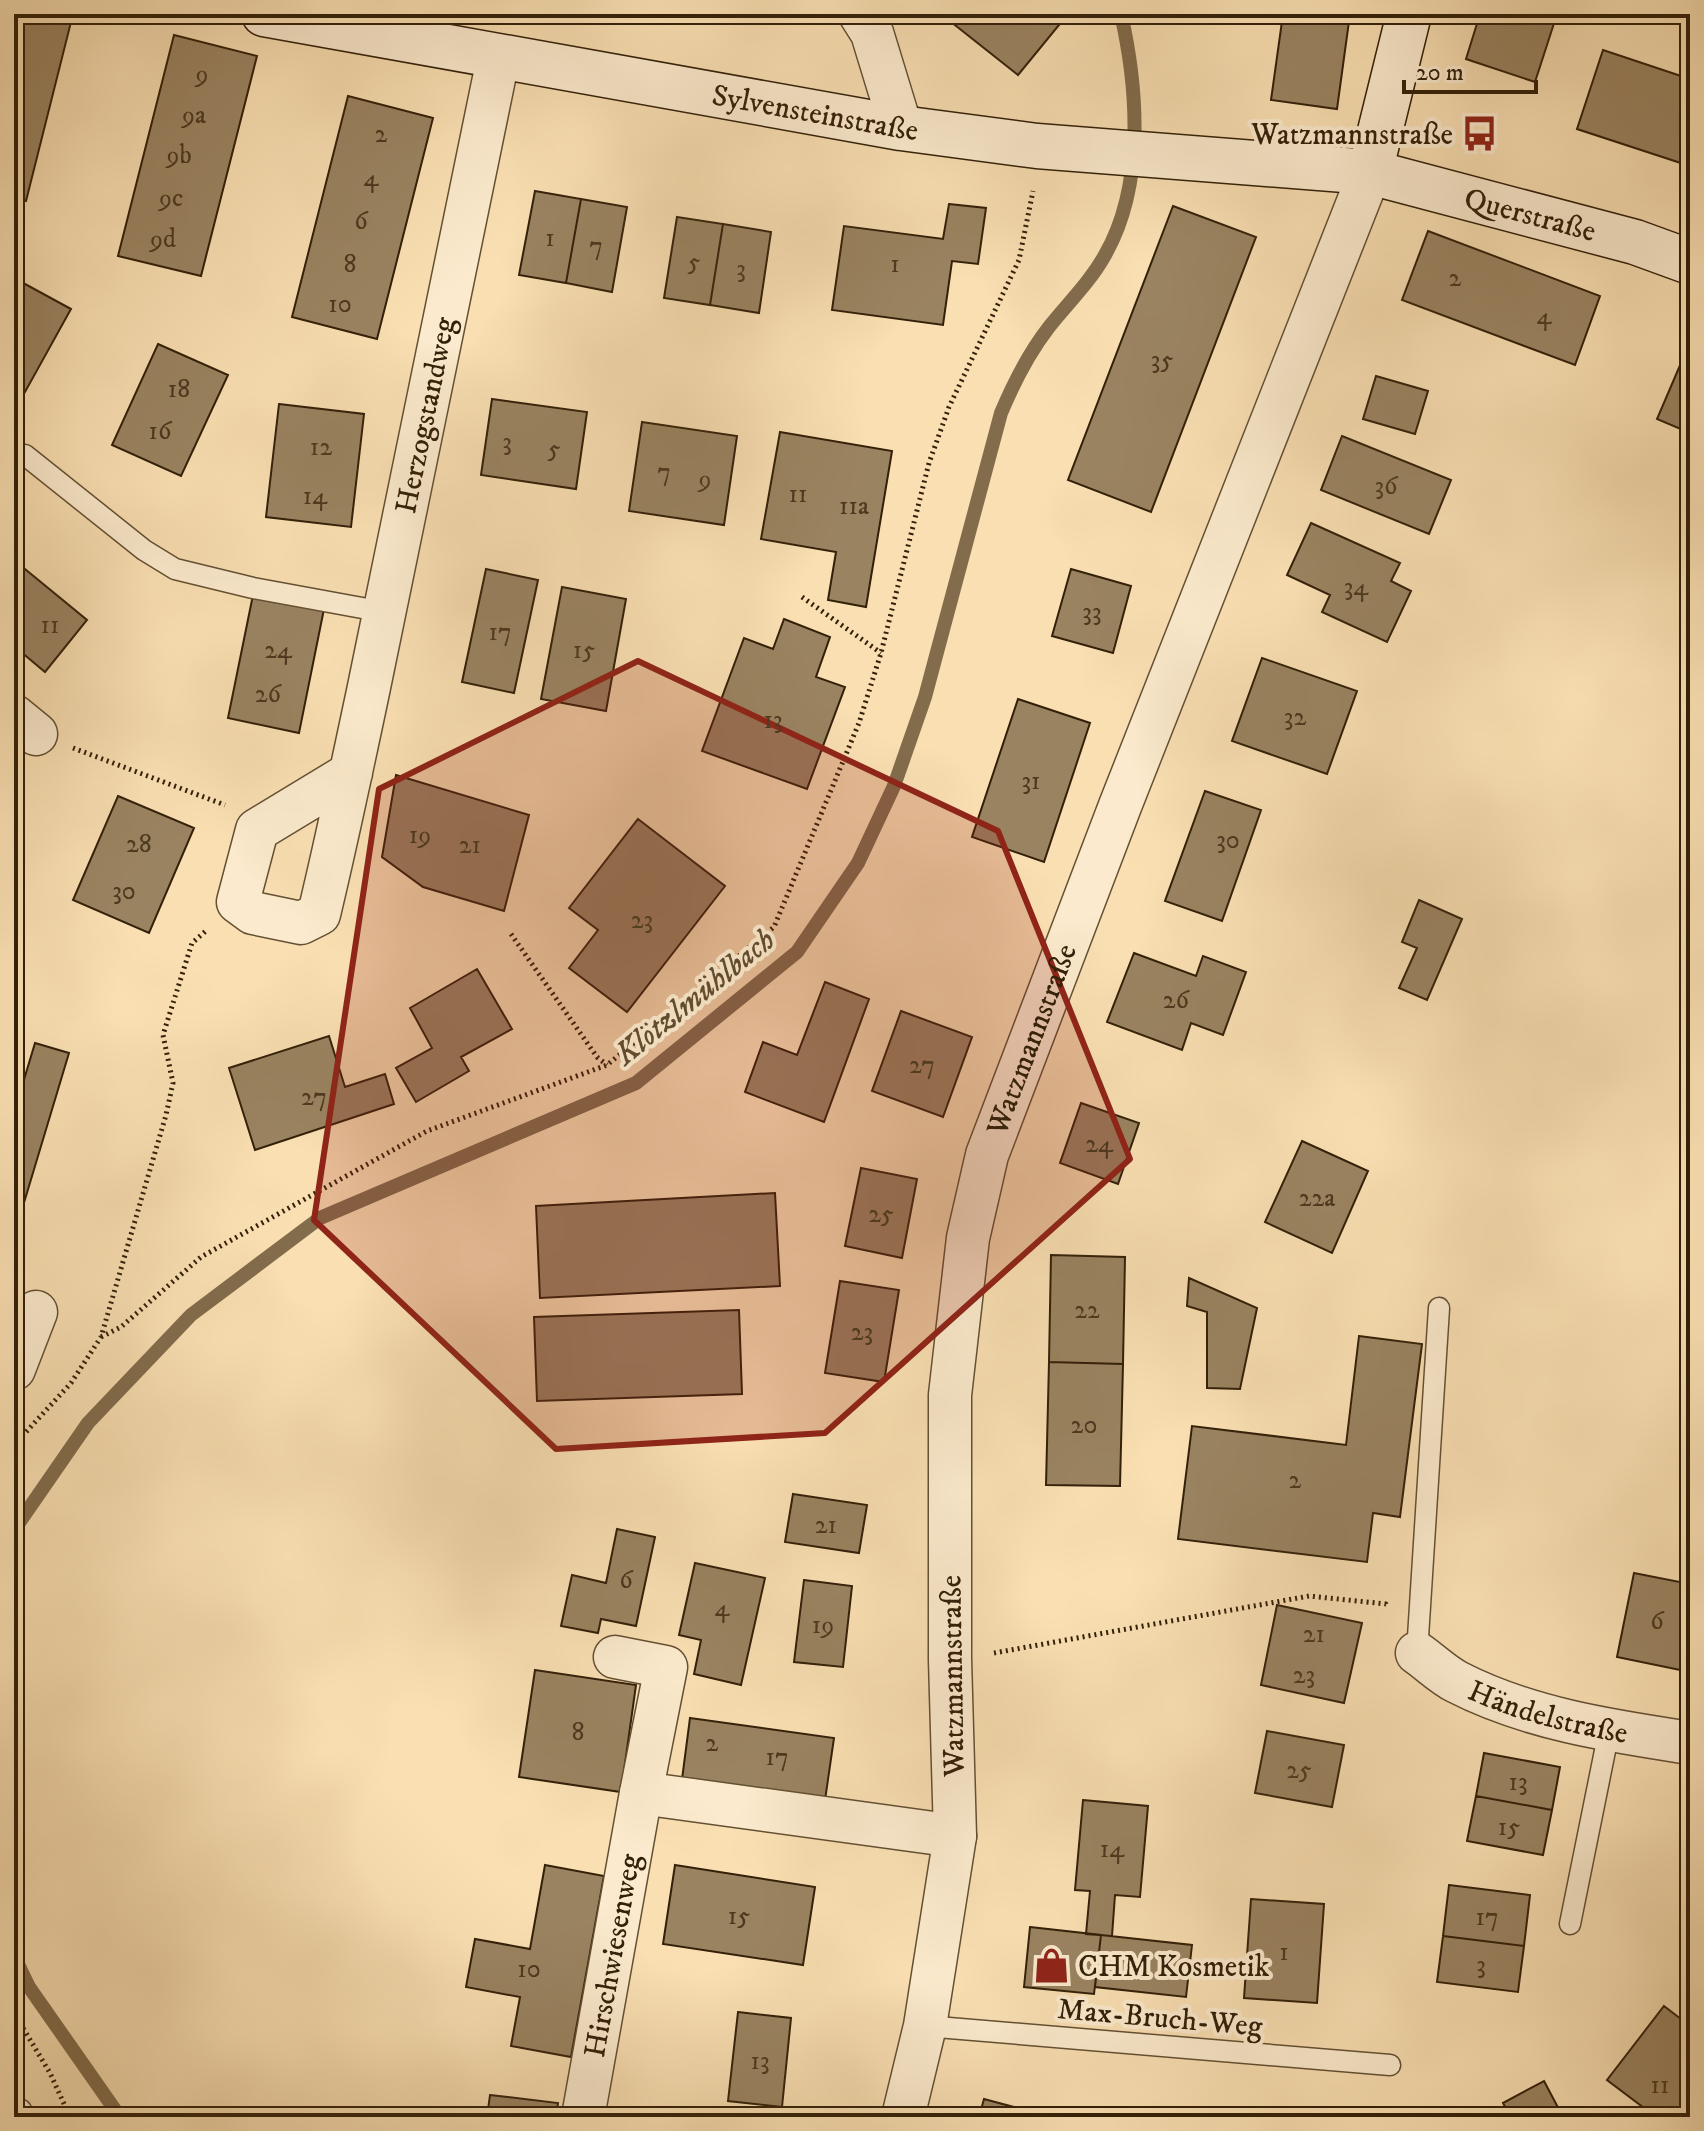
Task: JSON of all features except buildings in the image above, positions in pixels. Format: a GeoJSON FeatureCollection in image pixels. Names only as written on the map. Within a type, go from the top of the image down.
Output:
{"type":"FeatureCollection","features":[{"type":"Feature","properties":{"kind":"street","name":"Sylvensteinstraße"},"geometry":{"type":"LineString","coordinates":[[264,14],[498,59],[901,128],[1037,146],[1370,172]]}},
{"type":"Feature","properties":{"kind":"street"},"geometry":{"type":"LineString","coordinates":[[860,14],[872,33],[901,128]]}},
{"type":"Feature","properties":{"kind":"street","name":"Watzmannstraße"},"geometry":{"type":"LineString","coordinates":[[903,2117],[925,2026],[955,1836],[950,1659],[950,1395],[968,1238],[987,1155],[1120,806],[1370,172],[1409,14]]}},
{"type":"Feature","properties":{"kind":"street","name":"Herzogstandweg"},"geometry":{"type":"LineString","coordinates":[[238,902],[253,913],[301,923],[319,914],[351,773],[498,59]]}},
{"type":"Feature","properties":{"kind":"street","name":"Querstraße"},"geometry":{"type":"LineString","coordinates":[[1370,172],[1635,242],[1690,262]]}},
{"type":"Feature","properties":{"kind":"street"},"geometry":{"type":"LineString","coordinates":[[238,902],[257,830],[351,773]]}},
{"type":"Feature","properties":{"kind":"street"},"geometry":{"type":"LineString","coordinates":[[14,1369],[36,1312]]}},
{"type":"Feature","properties":{"kind":"street","name":"Händelstraße"},"geometry":{"type":"LineString","coordinates":[[1417,1653],[1469,1687],[1535,1713],[1609,1731],[1690,1743]]}},
{"type":"Feature","properties":{"kind":"street","name":"Hirschwiesenweg"},"geometry":{"type":"LineString","coordinates":[[583,2117],[666,1667],[615,1657]]}},
{"type":"Feature","properties":{"kind":"street"},"geometry":{"type":"LineString","coordinates":[[641,1793],[955,1836]]}},
{"type":"Feature","properties":{"kind":"lane"},"geometry":{"type":"LineString","coordinates":[[25,455],[114,528],[175,569],[253,588],[384,612]]}},
{"type":"Feature","properties":{"kind":"lane"},"geometry":{"type":"LineString","coordinates":[[1417,1653],[1439,1308]]}},
{"type":"Feature","properties":{"kind":"lane"},"geometry":{"type":"LineString","coordinates":[[1570,1924],[1609,1731]]}},
{"type":"Feature","properties":{"kind":"lane","name":"Max-Bruch-Weg"},"geometry":{"type":"LineString","coordinates":[[925,2026],[1390,2065]]}},
{"type":"Feature","properties":{"kind":"path"},"geometry":{"type":"LineString","coordinates":[[101,1337],[121,1327],[201,1257],[427,1131],[607,1065],[774,927],[859,723],[881,653],[934,449],[980,337],[1019,260],[1037,146]]}},
{"type":"Feature","properties":{"kind":"path"},"geometry":{"type":"LineString","coordinates":[[802,597],[881,653]]}},
{"type":"Feature","properties":{"kind":"path"},"geometry":{"type":"LineString","coordinates":[[25,725],[228,806],[257,830]]}},
{"type":"Feature","properties":{"kind":"path"},"geometry":{"type":"LineString","coordinates":[[14,1445],[71,1383],[101,1337],[169,1104],[173,1083],[163,1035],[192,943],[238,902]]}},
{"type":"Feature","properties":{"kind":"path"},"geometry":{"type":"LineString","coordinates":[[511,934],[597,1057],[607,1065]]}},
{"type":"Feature","properties":{"kind":"path"},"geometry":{"type":"LineString","coordinates":[[950,1659],[1001,1653],[1309,1596],[1386,1604],[1417,1653]]}},
{"type":"Feature","properties":{"kind":"path"},"geometry":{"type":"LineString","coordinates":[[14,2013],[50,2073],[70,2117]]}},
{"type":"Feature","properties":{"kind":"highlighted area"},"geometry":{"type":"Polygon","coordinates":[[[638,661],[998,831],[1130,1159],[825,1433],[556,1449],[314,1220],[379,789],[638,661]]]}},
{"type":"Feature","properties":{"kind":"waterway","name":"Klötzlmühlbach"},"geometry":{"type":"LineString","coordinates":[[14,1530],[88,1423],[191,1315],[320,1218],[636,1083],[797,952],[858,863],[894,786],[925,697],[1001,413],[1034,347],[1093,274],[1118,228],[1127,198],[1134,136],[1131,73],[1121,14]]}},
{"type":"Feature","properties":{"kind":"waterway","name":"Klötzlmühlbach"},"geometry":{"type":"LineString","coordinates":[[14,1956],[29,1987],[120,2117]]}},
{"type":"Feature","properties":{"kind":"place","name":"Watzmannstraße"},"geometry":{"type":"Point","coordinates":[1479,134]}},
{"type":"Feature","properties":{"kind":"place","name":"CHM Kosmetik"},"geometry":{"type":"Point","coordinates":[1052,1966]}}]}
